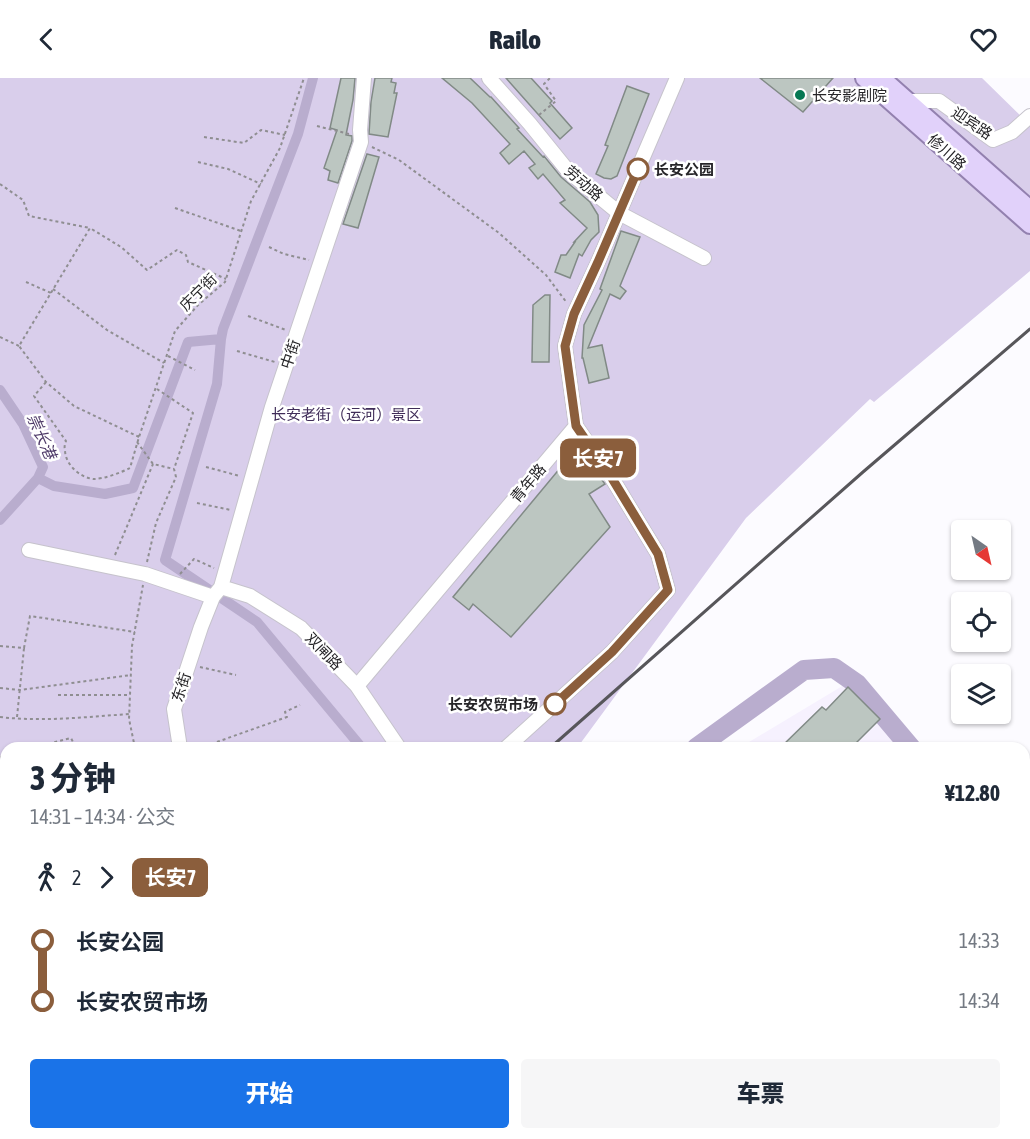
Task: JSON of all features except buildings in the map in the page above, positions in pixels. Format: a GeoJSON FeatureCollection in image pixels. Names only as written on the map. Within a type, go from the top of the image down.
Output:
{"type":"FeatureCollection","features":[{"type":"Feature","properties":{"kind":"main road","name":"修川路"},"geometry":{"type":"LineString","coordinates":[[864,78],[1030,225]]}},
{"type":"Feature","properties":{"kind":"main road","name":"修川路"},"geometry":{"type":"LineString","coordinates":[[882,78],[1030,208]]}},
{"type":"Feature","properties":{"kind":"street","name":"中街"},"geometry":{"type":"LineString","coordinates":[[201,627],[225,572],[272,407],[360,139],[364,78]]}},
{"type":"Feature","properties":{"kind":"street","name":"劳动路"},"geometry":{"type":"LineString","coordinates":[[489,78],[568,171],[619,213],[704,258]]}},
{"type":"Feature","properties":{"kind":"street"},"geometry":{"type":"LineString","coordinates":[[513,742],[612,652],[668,590],[658,554],[610,475],[576,426],[565,346],[574,314],[676,78]]}},
{"type":"Feature","properties":{"kind":"street","name":"迎宾路"},"geometry":{"type":"LineString","coordinates":[[908,101],[939,101],[993,140],[1012,132],[1030,116]]}},
{"type":"Feature","properties":{"kind":"street","name":"青年路"},"geometry":{"type":"LineString","coordinates":[[357,686],[576,426]]}},
{"type":"Feature","properties":{"kind":"street","name":"双闸路"},"geometry":{"type":"LineString","coordinates":[[29,550],[145,574],[217,592],[250,596],[301,628],[357,686],[395,742]]}},
{"type":"Feature","properties":{"kind":"street","name":"东街"},"geometry":{"type":"LineString","coordinates":[[179,742],[174,709],[201,627]]}},
{"type":"Feature","properties":{"kind":"path","name":"庆宁街"},"geometry":{"type":"LineString","coordinates":[[46,382],[34,396],[66,441],[64,452],[70,466],[79,474],[93,479],[118,474],[130,468],[175,331],[198,305],[225,282],[251,201],[280,148],[304,78]]}},
{"type":"Feature","properties":{"kind":"path"},"geometry":{"type":"LineString","coordinates":[[530,124],[556,101],[544,84],[550,78]]}},
{"type":"Feature","properties":{"kind":"path"},"geometry":{"type":"LineString","coordinates":[[317,126],[360,139],[399,160],[499,233],[546,275],[574,314]]}},
{"type":"Feature","properties":{"kind":"path"},"geometry":{"type":"LineString","coordinates":[[204,137],[244,143],[261,130],[285,135]]}},
{"type":"Feature","properties":{"kind":"path"},"geometry":{"type":"LineString","coordinates":[[198,162],[228,169],[261,184]]}},
{"type":"Feature","properties":{"kind":"path"},"geometry":{"type":"LineString","coordinates":[[0,184],[23,200],[29,216],[90,228],[121,247],[147,270],[177,250],[186,255],[188,262],[226,279]]}},
{"type":"Feature","properties":{"kind":"path"},"geometry":{"type":"LineString","coordinates":[[175,208],[241,231]]}},
{"type":"Feature","properties":{"kind":"path"},"geometry":{"type":"LineString","coordinates":[[19,346],[90,228]]}},
{"type":"Feature","properties":{"kind":"path"},"geometry":{"type":"LineString","coordinates":[[269,247],[284,254],[320,263]]}},
{"type":"Feature","properties":{"kind":"path"},"geometry":{"type":"LineString","coordinates":[[26,282],[51,293]]}},
{"type":"Feature","properties":{"kind":"path"},"geometry":{"type":"LineString","coordinates":[[53,289],[107,330],[164,363]]}},
{"type":"Feature","properties":{"kind":"path"},"geometry":{"type":"LineString","coordinates":[[248,315],[297,334]]}},
{"type":"Feature","properties":{"kind":"path"},"geometry":{"type":"LineString","coordinates":[[0,337],[19,346],[46,382],[74,406],[139,437]]}},
{"type":"Feature","properties":{"kind":"path"},"geometry":{"type":"LineString","coordinates":[[237,351],[286,366]]}},
{"type":"Feature","properties":{"kind":"path"},"geometry":{"type":"LineString","coordinates":[[167,356],[195,370]]}},
{"type":"Feature","properties":{"kind":"path"},"geometry":{"type":"LineString","coordinates":[[156,388],[176,401]]}},
{"type":"Feature","properties":{"kind":"path"},"geometry":{"type":"LineString","coordinates":[[138,442],[153,464],[174,469]]}},
{"type":"Feature","properties":{"kind":"path"},"geometry":{"type":"LineString","coordinates":[[110,567],[153,464]]}},
{"type":"Feature","properties":{"kind":"path"},"geometry":{"type":"LineString","coordinates":[[206,467],[251,480]]}},
{"type":"Feature","properties":{"kind":"path"},"geometry":{"type":"LineString","coordinates":[[197,503],[242,513]]}},
{"type":"Feature","properties":{"kind":"path"},"geometry":{"type":"LineString","coordinates":[[180,575],[194,560],[225,572]]}},
{"type":"Feature","properties":{"kind":"path"},"geometry":{"type":"LineString","coordinates":[[17,718],[24,648],[30,616],[135,632]]}},
{"type":"Feature","properties":{"kind":"path"},"geometry":{"type":"LineString","coordinates":[[0,646],[24,648]]}},
{"type":"Feature","properties":{"kind":"path"},"geometry":{"type":"LineString","coordinates":[[189,664],[236,675]]}},
{"type":"Feature","properties":{"kind":"path"},"geometry":{"type":"LineString","coordinates":[[0,688],[20,690],[131,675]]}},
{"type":"Feature","properties":{"kind":"path"},"geometry":{"type":"LineString","coordinates":[[58,695],[130,695]]}},
{"type":"Feature","properties":{"kind":"path"},"geometry":{"type":"LineString","coordinates":[[217,742],[287,717],[285,712],[300,705]]}},
{"type":"Feature","properties":{"kind":"path"},"geometry":{"type":"LineString","coordinates":[[0,717],[43,719],[129,714]]}},
{"type":"Feature","properties":{"kind":"path"},"geometry":{"type":"LineString","coordinates":[[55,742],[71,738],[73,742]]}},
{"type":"Feature","properties":{"kind":"shaded area"},"geometry":{"type":"Polygon","coordinates":[[[844,685],[901,742],[749,742],[844,685]]]}},
{"type":"Feature","properties":{"kind":"green space","name":"长安老街（运河）景区"},"geometry":{"type":"Polygon","coordinates":[[[0,78],[982,78],[1030,125],[1030,271],[874,402],[870,399],[746,518],[581,742],[0,742],[0,78]]]}},
{"type":"Feature","properties":{"kind":"waterway"},"geometry":{"type":"LineString","coordinates":[[313,78],[298,134],[223,329],[217,384],[165,560],[257,622],[357,742]]}},
{"type":"Feature","properties":{"kind":"waterway"},"geometry":{"type":"LineString","coordinates":[[38,478],[54,486],[105,494],[133,488],[188,342],[221,339]]}},
{"type":"Feature","properties":{"kind":"waterway","name":"崇长港"},"geometry":{"type":"LineString","coordinates":[[0,390],[23,424],[43,467],[38,478],[0,520]]}},
{"type":"Feature","properties":{"kind":"waterway"},"geometry":{"type":"LineString","coordinates":[[704,742],[804,670],[834,668],[857,684],[906,742]]}},
{"type":"Feature","properties":{"kind":"railway"},"geometry":{"type":"LineString","coordinates":[[557,742],[863,472],[1030,329]]}},
{"type":"Feature","properties":{"kind":"bus line","name":"长安7"},"geometry":{"type":"LineString","coordinates":[[555,704],[612,652],[668,590],[658,554],[610,475],[576,426],[565,346],[574,314],[638,169]]}},
{"type":"Feature","properties":{"kind":"place","name":"长安影剧院"},"geometry":{"type":"Point","coordinates":[800,95]}},
{"type":"Feature","properties":{"kind":"place","name":"长安公园"},"geometry":{"type":"Point","coordinates":[638,169]}},
{"type":"Feature","properties":{"kind":"place","name":"长安农贸市场"},"geometry":{"type":"Point","coordinates":[555,704]}}]}
